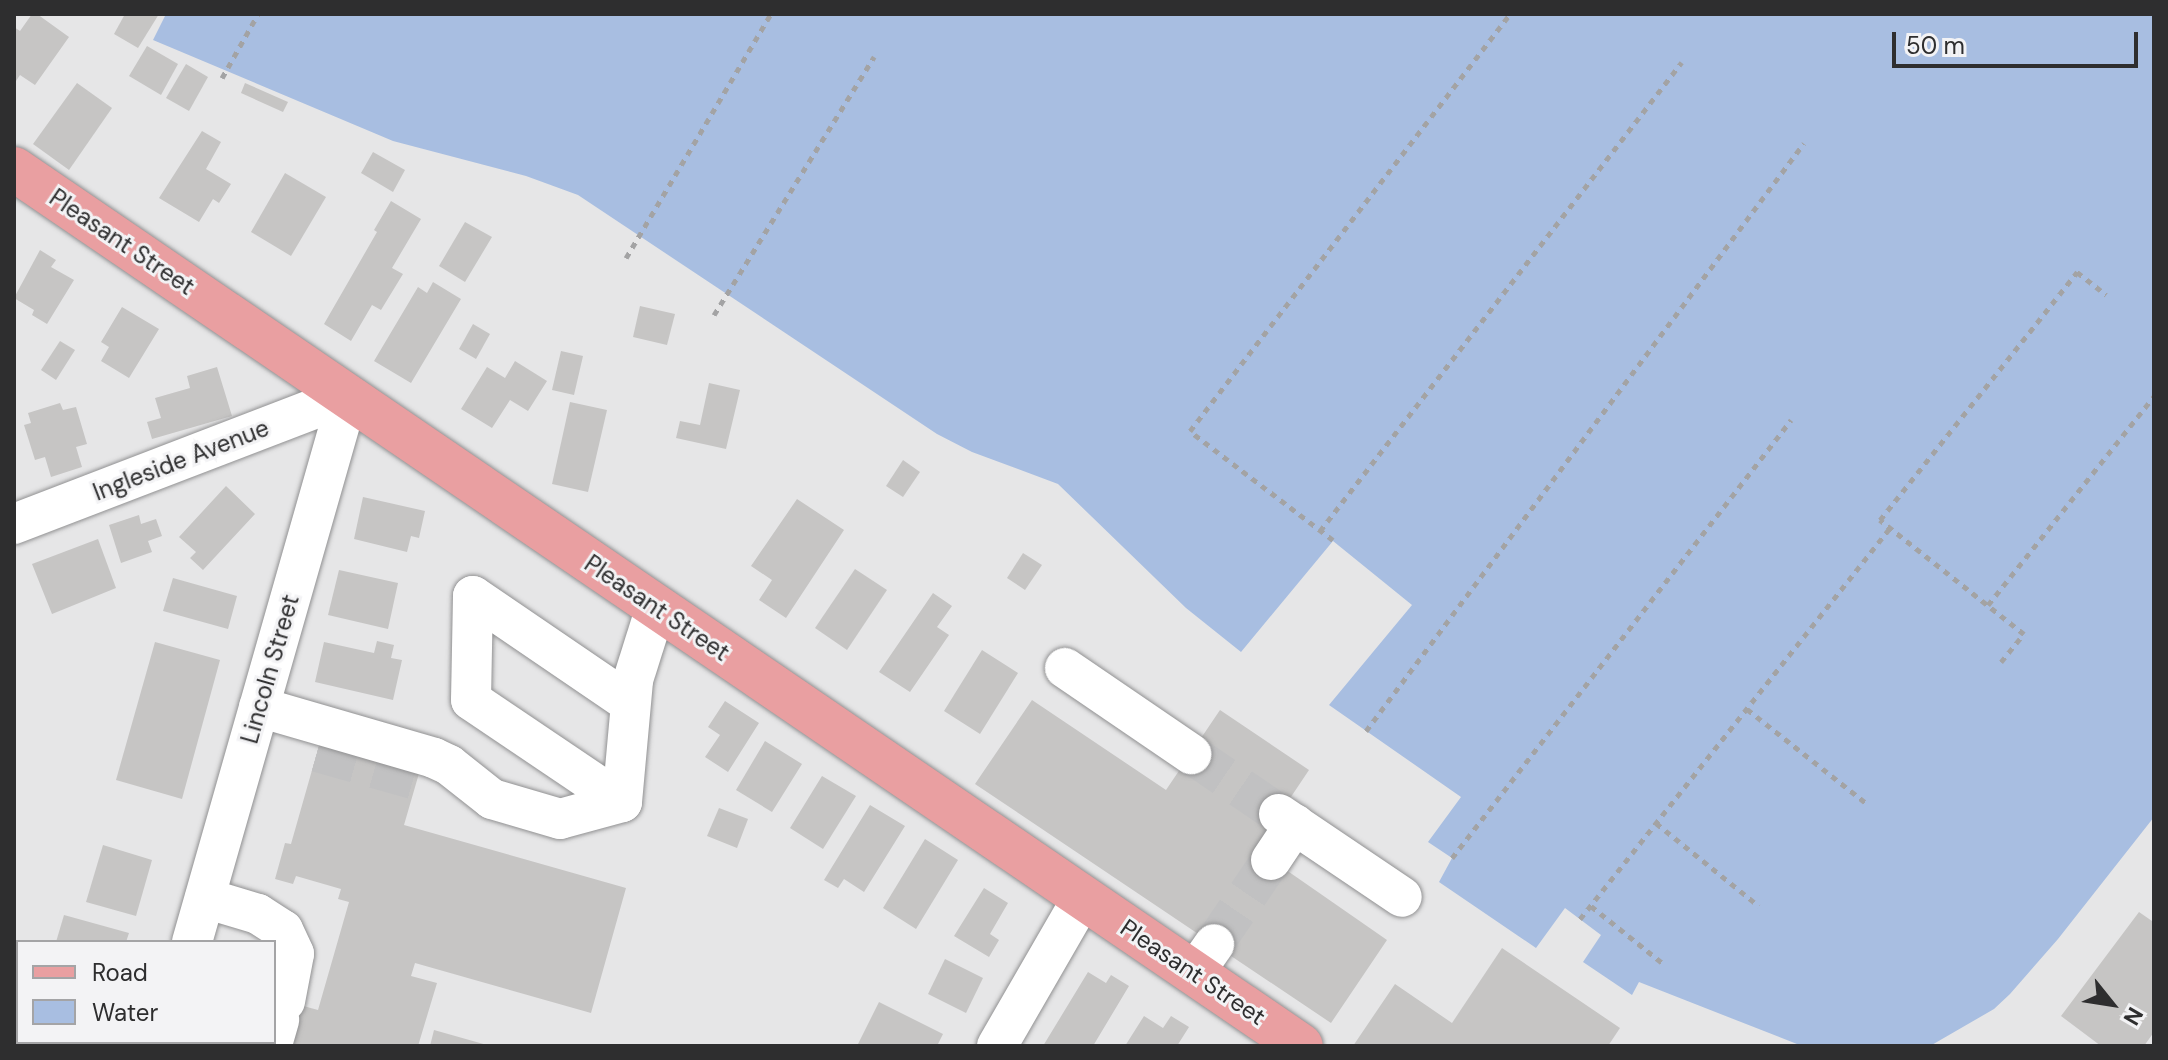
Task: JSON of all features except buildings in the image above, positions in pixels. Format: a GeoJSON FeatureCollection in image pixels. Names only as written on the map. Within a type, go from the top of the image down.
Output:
{"type":"FeatureCollection","features":[{"type":"Feature","properties":{"kind":"main road","name":"Pleasant Street"},"geometry":{"type":"LineString","coordinates":[[14,169],[1083,897],[1204,958],[1301,1046]]}},
{"type":"Feature","properties":{"kind":"street","name":"Ingleside Avenue"},"geometry":{"type":"LineString","coordinates":[[14,524],[348,396]]}},
{"type":"Feature","properties":{"kind":"street","name":"Lincoln Street"},"geometry":{"type":"LineString","coordinates":[[193,940],[348,396]]}},
{"type":"Feature","properties":{"kind":"street"},"geometry":{"type":"LineString","coordinates":[[622,802],[471,700],[473,596],[630,703]]}},
{"type":"Feature","properties":{"kind":"street"},"geometry":{"type":"LineString","coordinates":[[622,802],[630,703],[637,662],[656,607]]}},
{"type":"Feature","properties":{"kind":"street"},"geometry":{"type":"LineString","coordinates":[[1065,668],[1191,754]]}},
{"type":"Feature","properties":{"kind":"street"},"geometry":{"type":"LineString","coordinates":[[256,720],[317,752]]}},
{"type":"Feature","properties":{"kind":"street"},"geometry":{"type":"LineString","coordinates":[[256,720],[441,761],[483,794],[504,805]]}},
{"type":"Feature","properties":{"kind":"street"},"geometry":{"type":"LineString","coordinates":[[416,780],[560,819],[622,802]]}},
{"type":"Feature","properties":{"kind":"street"},"geometry":{"type":"LineString","coordinates":[[1271,860],[1287,819],[1402,897]]}},
{"type":"Feature","properties":{"kind":"street"},"geometry":{"type":"LineString","coordinates":[[997,1046],[1083,897]]}},
{"type":"Feature","properties":{"kind":"street"},"geometry":{"type":"LineString","coordinates":[[205,898],[258,914],[283,930],[294,954],[276,1029]]}},
{"type":"Feature","properties":{"kind":"path"},"geometry":{"type":"LineString","coordinates":[[222,78],[258,14]]}},
{"type":"Feature","properties":{"kind":"path"},"geometry":{"type":"LineString","coordinates":[[626,258],[771,14]]}},
{"type":"Feature","properties":{"kind":"path"},"geometry":{"type":"LineString","coordinates":[[1333,540],[1190,431],[1510,14]]}},
{"type":"Feature","properties":{"kind":"path"},"geometry":{"type":"LineString","coordinates":[[714,315],[874,57]]}},
{"type":"Feature","properties":{"kind":"path"},"geometry":{"type":"LineString","coordinates":[[1320,531],[1682,62]]}},
{"type":"Feature","properties":{"kind":"path"},"geometry":{"type":"LineString","coordinates":[[1366,731],[1804,143]]}},
{"type":"Feature","properties":{"kind":"path"},"geometry":{"type":"LineString","coordinates":[[2001,662],[2024,634],[1880,520],[2077,272],[2106,295]]}},
{"type":"Feature","properties":{"kind":"path"},"geometry":{"type":"LineString","coordinates":[[1988,605],[2154,396]]}},
{"type":"Feature","properties":{"kind":"path"},"geometry":{"type":"LineString","coordinates":[[1452,858],[1791,420]]}},
{"type":"Feature","properties":{"kind":"path"},"geometry":{"type":"LineString","coordinates":[[1580,919],[1891,527]]}},
{"type":"Feature","properties":{"kind":"path"},"geometry":{"type":"LineString","coordinates":[[1747,709],[1866,803]]}},
{"type":"Feature","properties":{"kind":"path"},"geometry":{"type":"LineString","coordinates":[[1656,823],[1759,906]]}},
{"type":"Feature","properties":{"kind":"path"},"geometry":{"type":"LineString","coordinates":[[1591,906],[1665,965]]}},
{"type":"Feature","properties":{"kind":"water"},"geometry":{"type":"Polygon","coordinates":[[[166,14],[2154,14],[2154,817],[2058,939],[2010,994],[1994,1009],[1930,1046],[1802,1046],[1639,982],[1632,995],[1583,962],[1601,935],[1565,908],[1536,948],[1439,882],[1452,858],[1428,842],[1461,797],[1329,705],[1412,605],[1333,541],[1241,652],[1186,608],[1058,484],[972,452],[937,434],[578,195],[526,176],[393,141],[153,40],[166,14]]]}},
{"type":"Feature","properties":{"kind":"tunnel"},"geometry":{"type":"LineString","coordinates":[[317,752],[416,780]]}},
{"type":"Feature","properties":{"kind":"tunnel"},"geometry":{"type":"LineString","coordinates":[[1191,754],[1279,814]]}},
{"type":"Feature","properties":{"kind":"tunnel"},"geometry":{"type":"LineString","coordinates":[[1214,944],[1271,860]]}}]}
